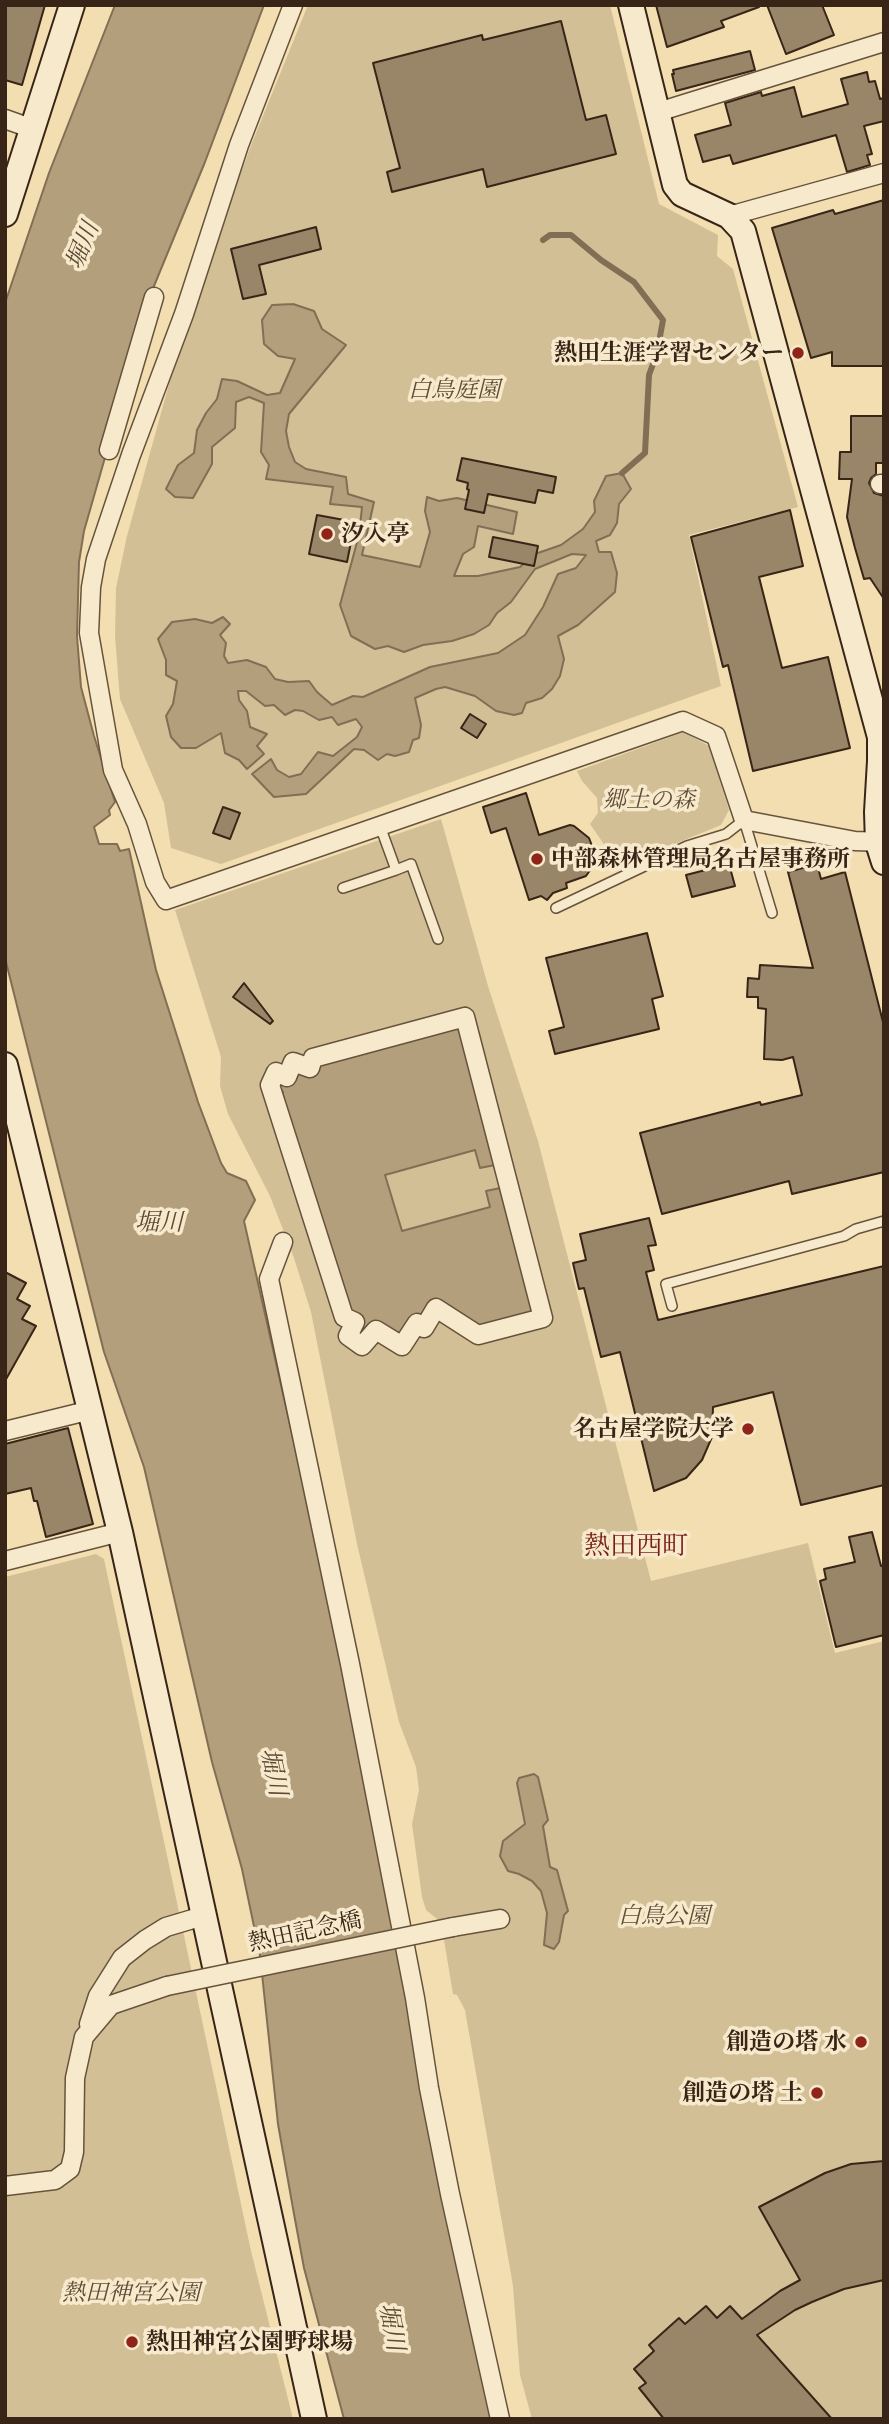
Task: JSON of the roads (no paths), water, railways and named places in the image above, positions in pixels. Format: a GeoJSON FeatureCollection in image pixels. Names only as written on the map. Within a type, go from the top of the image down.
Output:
{"type":"FeatureCollection","features":[{"type":"Feature","properties":{"kind":"street"},"geometry":{"type":"LineString","coordinates":[[5,214],[72,5]]}},
{"type":"Feature","properties":{"kind":"street"},"geometry":{"type":"LineString","coordinates":[[293,5],[239,145],[184,314],[131,455],[96,559],[91,587],[89,633],[113,770],[137,824],[155,882],[166,900],[683,721],[716,736],[744,820],[855,841],[882,849],[877,812],[879,710],[743,231],[729,216],[678,190],[631,5]]}},
{"type":"Feature","properties":{"kind":"street"},"geometry":{"type":"LineString","coordinates":[[658,112],[880,43],[884,61]]}},
{"type":"Feature","properties":{"kind":"street"},"geometry":{"type":"LineString","coordinates":[[5,119],[33,129]]}},
{"type":"Feature","properties":{"kind":"street"},"geometry":{"type":"LineString","coordinates":[[729,216],[884,173]]}},
{"type":"Feature","properties":{"kind":"street"},"geometry":{"type":"LineString","coordinates":[[109,450],[155,297]]}},
{"type":"Feature","properties":{"kind":"street"},"geometry":{"type":"LineString","coordinates":[[465,1017],[543,1318],[478,1335],[436,1308],[424,1328],[417,1322],[402,1346],[376,1330],[362,1346],[348,1336],[355,1322],[344,1317],[327,1263],[270,1085],[276,1072],[287,1077],[293,1062],[310,1068],[313,1058],[465,1017]]}},
{"type":"Feature","properties":{"kind":"street"},"geometry":{"type":"LineString","coordinates":[[5,1065],[12,1116],[91,1410],[120,1532],[314,2419]]}},
{"type":"Feature","properties":{"kind":"street"},"geometry":{"type":"LineString","coordinates":[[283,1242],[269,1279],[330,1561],[450,2194],[500,2419]]}},
{"type":"Feature","properties":{"kind":"street"},"geometry":{"type":"LineString","coordinates":[[5,1432],[91,1410]]}},
{"type":"Feature","properties":{"kind":"street"},"geometry":{"type":"LineString","coordinates":[[5,1561],[120,1532]]}},
{"type":"Feature","properties":{"kind":"street"},"geometry":{"type":"LineString","coordinates":[[5,2186],[55,2180],[70,2169],[74,2152],[75,2078],[98,1996],[122,1958],[145,1940],[166,1927],[204,1916]]}},
{"type":"Feature","properties":{"kind":"street","name":"熱田記念橋"},"geometry":{"type":"LineString","coordinates":[[85,2037],[111,2005],[167,1986],[500,1919]]}},
{"type":"Feature","properties":{"kind":"street"},"geometry":{"type":"LineString","coordinates":[[405,1949],[415,1953],[446,2140],[477,2274]]}},
{"type":"Feature","properties":{"kind":"lane"},"geometry":{"type":"LineString","coordinates":[[556,908],[687,846],[726,834],[744,820],[772,913]]}},
{"type":"Feature","properties":{"kind":"lane"},"geometry":{"type":"LineString","coordinates":[[380,826],[396,870]]}},
{"type":"Feature","properties":{"kind":"lane"},"geometry":{"type":"LineString","coordinates":[[344,888],[411,864],[438,939]]}},
{"type":"Feature","properties":{"kind":"lane"},"geometry":{"type":"LineString","coordinates":[[673,1306],[666,1284],[844,1236],[856,1228],[884,1221]]}},
{"type":"Feature","properties":{"kind":"water","name":"堀川"},"geometry":{"type":"Polygon","coordinates":[[[115,5],[264,5],[205,162],[154,286],[84,531],[79,562],[77,636],[81,687],[115,802],[109,810],[110,815],[94,827],[99,844],[117,844],[120,851],[129,849],[156,970],[198,1102],[221,1163],[227,1173],[246,1181],[255,1200],[244,1221],[340,1646],[494,2419],[344,2419],[304,2268],[278,2124],[260,1955],[242,1869],[212,1762],[144,1467],[104,1352],[5,958],[5,303],[49,173],[115,5]]]}},
{"type":"Feature","properties":{"kind":"water"},"geometry":{"type":"Polygon","coordinates":[[[293,304],[314,311],[322,329],[346,345],[289,414],[286,431],[289,447],[295,462],[306,469],[346,477],[348,494],[374,502],[362,555],[420,567],[430,532],[425,511],[427,497],[439,501],[457,498],[517,512],[513,534],[478,526],[474,547],[463,554],[454,576],[478,576],[520,567],[535,554],[561,545],[583,529],[595,512],[594,501],[606,476],[622,473],[631,489],[619,504],[617,523],[610,535],[596,541],[599,552],[611,552],[617,573],[615,592],[578,625],[558,636],[564,659],[560,676],[542,698],[526,703],[522,713],[514,715],[496,711],[475,696],[445,687],[436,689],[415,698],[421,725],[419,738],[413,740],[409,752],[395,756],[387,754],[378,760],[364,750],[354,749],[306,794],[274,797],[252,774],[271,759],[277,770],[289,777],[301,774],[318,752],[333,756],[357,737],[362,727],[356,719],[338,725],[332,717],[319,720],[303,711],[295,710],[285,715],[274,705],[265,706],[246,691],[238,691],[239,700],[247,711],[250,727],[267,734],[257,746],[264,754],[247,769],[239,760],[225,753],[221,733],[196,748],[181,748],[171,737],[166,716],[173,704],[177,681],[166,675],[166,660],[158,639],[172,622],[195,619],[212,623],[223,617],[230,624],[220,635],[226,643],[224,656],[228,663],[247,660],[266,667],[275,679],[288,682],[309,681],[332,705],[353,696],[363,697],[430,667],[498,653],[525,635],[543,607],[558,574],[576,568],[586,555],[572,554],[535,569],[511,602],[497,613],[489,625],[474,634],[404,652],[388,646],[375,649],[351,636],[340,605],[359,535],[362,507],[330,504],[333,487],[266,479],[269,465],[261,452],[264,403],[249,397],[236,402],[235,428],[212,447],[212,464],[193,498],[175,497],[166,489],[178,465],[194,453],[197,430],[217,399],[222,379],[237,381],[267,395],[280,393],[295,359],[278,356],[264,344],[262,320],[272,305],[293,304]]]}},
{"type":"Feature","properties":{"kind":"water"},"geometry":{"type":"Polygon","coordinates":[[[463,1024],[500,1164],[480,1168],[475,1150],[385,1175],[402,1231],[490,1207],[486,1191],[505,1187],[538,1315],[479,1330],[436,1302],[400,1341],[363,1341],[346,1314],[280,1101],[283,1092],[275,1085],[295,1068],[463,1024]]]}},
{"type":"Feature","properties":{"kind":"water"},"geometry":{"type":"Polygon","coordinates":[[[534,1774],[538,1777],[548,1820],[543,1826],[550,1867],[557,1870],[568,1911],[564,1915],[559,1942],[554,1949],[544,1945],[547,1913],[541,1891],[532,1881],[508,1871],[500,1856],[503,1841],[525,1824],[517,1783],[519,1778],[534,1774]]]}},
{"type":"Feature","properties":{"kind":"waterway"},"geometry":{"type":"LineString","coordinates":[[543,240],[550,235],[571,235],[634,282],[663,320],[657,353],[649,375],[645,453],[622,473]]}},
{"type":"Feature","properties":{"kind":"place","name":"熱田生涯学習センター"},"geometry":{"type":"Point","coordinates":[798,353]}},
{"type":"Feature","properties":{"kind":"place","name":"汐入亭"},"geometry":{"type":"Point","coordinates":[327,534]}},
{"type":"Feature","properties":{"kind":"place","name":"中部森林管理局名古屋事務所"},"geometry":{"type":"Point","coordinates":[537,859]}},
{"type":"Feature","properties":{"kind":"place","name":"名古屋学院大学"},"geometry":{"type":"Point","coordinates":[748,1429]}},
{"type":"Feature","properties":{"kind":"place","name":"創造の塔 水"},"geometry":{"type":"Point","coordinates":[861,2042]}},
{"type":"Feature","properties":{"kind":"place","name":"創造の塔 土"},"geometry":{"type":"Point","coordinates":[817,2093]}},
{"type":"Feature","properties":{"kind":"place","name":"熱田神宮公園野球場"},"geometry":{"type":"Point","coordinates":[132,2342]}},
{"type":"Feature","properties":{"kind":"district","name":"熱田西町"},"geometry":{"type":"Point","coordinates":[636,1546]}},
{"type":"Feature","properties":{"kind":"park label","name":"白鳥庭園"},"geometry":{"type":"Point","coordinates":[454,390]}},
{"type":"Feature","properties":{"kind":"park label","name":"郷土の森"},"geometry":{"type":"Point","coordinates":[649,800]}},
{"type":"Feature","properties":{"kind":"park label","name":"白鳥公園"},"geometry":{"type":"Point","coordinates":[664,1916]}},
{"type":"Feature","properties":{"kind":"park label","name":"熱田神宮公園"},"geometry":{"type":"Point","coordinates":[131,2293]}}]}
